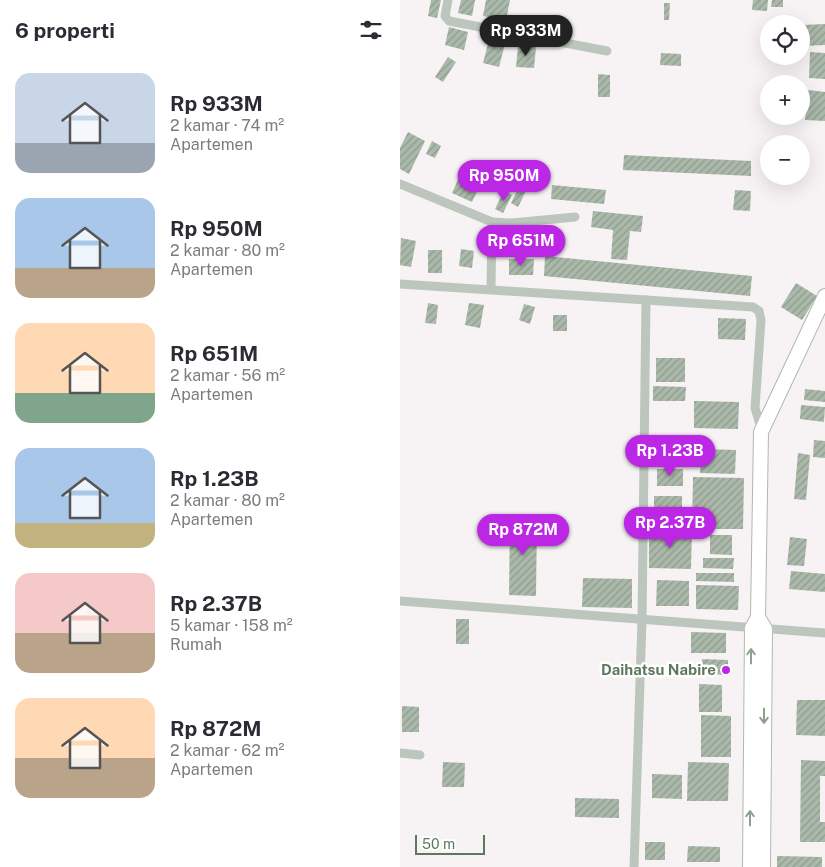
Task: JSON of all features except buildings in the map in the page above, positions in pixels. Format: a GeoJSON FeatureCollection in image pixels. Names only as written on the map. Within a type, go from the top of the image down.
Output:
{"type":"FeatureCollection","features":[{"type":"Feature","properties":{"kind":"main road"},"geometry":{"type":"LineString","coordinates":[[750,867],[762,428],[801,351],[825,296]]}},
{"type":"Feature","properties":{"kind":"main road"},"geometry":{"type":"LineString","coordinates":[[758,624],[763,867]]}},
{"type":"Feature","properties":{"kind":"street"},"geometry":{"type":"LineString","coordinates":[[448,0],[445,16],[452,22],[607,51]]}},
{"type":"Feature","properties":{"kind":"street"},"geometry":{"type":"LineString","coordinates":[[400,184],[492,222],[512,223],[575,217]]}},
{"type":"Feature","properties":{"kind":"street"},"geometry":{"type":"LineString","coordinates":[[491,289],[492,222]]}},
{"type":"Feature","properties":{"kind":"street"},"geometry":{"type":"LineString","coordinates":[[400,284],[747,305],[757,309],[761,320],[755,408],[762,428]]}},
{"type":"Feature","properties":{"kind":"street"},"geometry":{"type":"LineString","coordinates":[[634,867],[642,620],[646,300]]}},
{"type":"Feature","properties":{"kind":"street"},"geometry":{"type":"LineString","coordinates":[[400,601],[642,620],[758,624],[825,633]]}},
{"type":"Feature","properties":{"kind":"street"},"geometry":{"type":"LineString","coordinates":[[400,753],[420,755]]}},
{"type":"Feature","properties":{"kind":"place","name":"Daihatsu Nabire"},"geometry":{"type":"Point","coordinates":[726,670]}}]}
